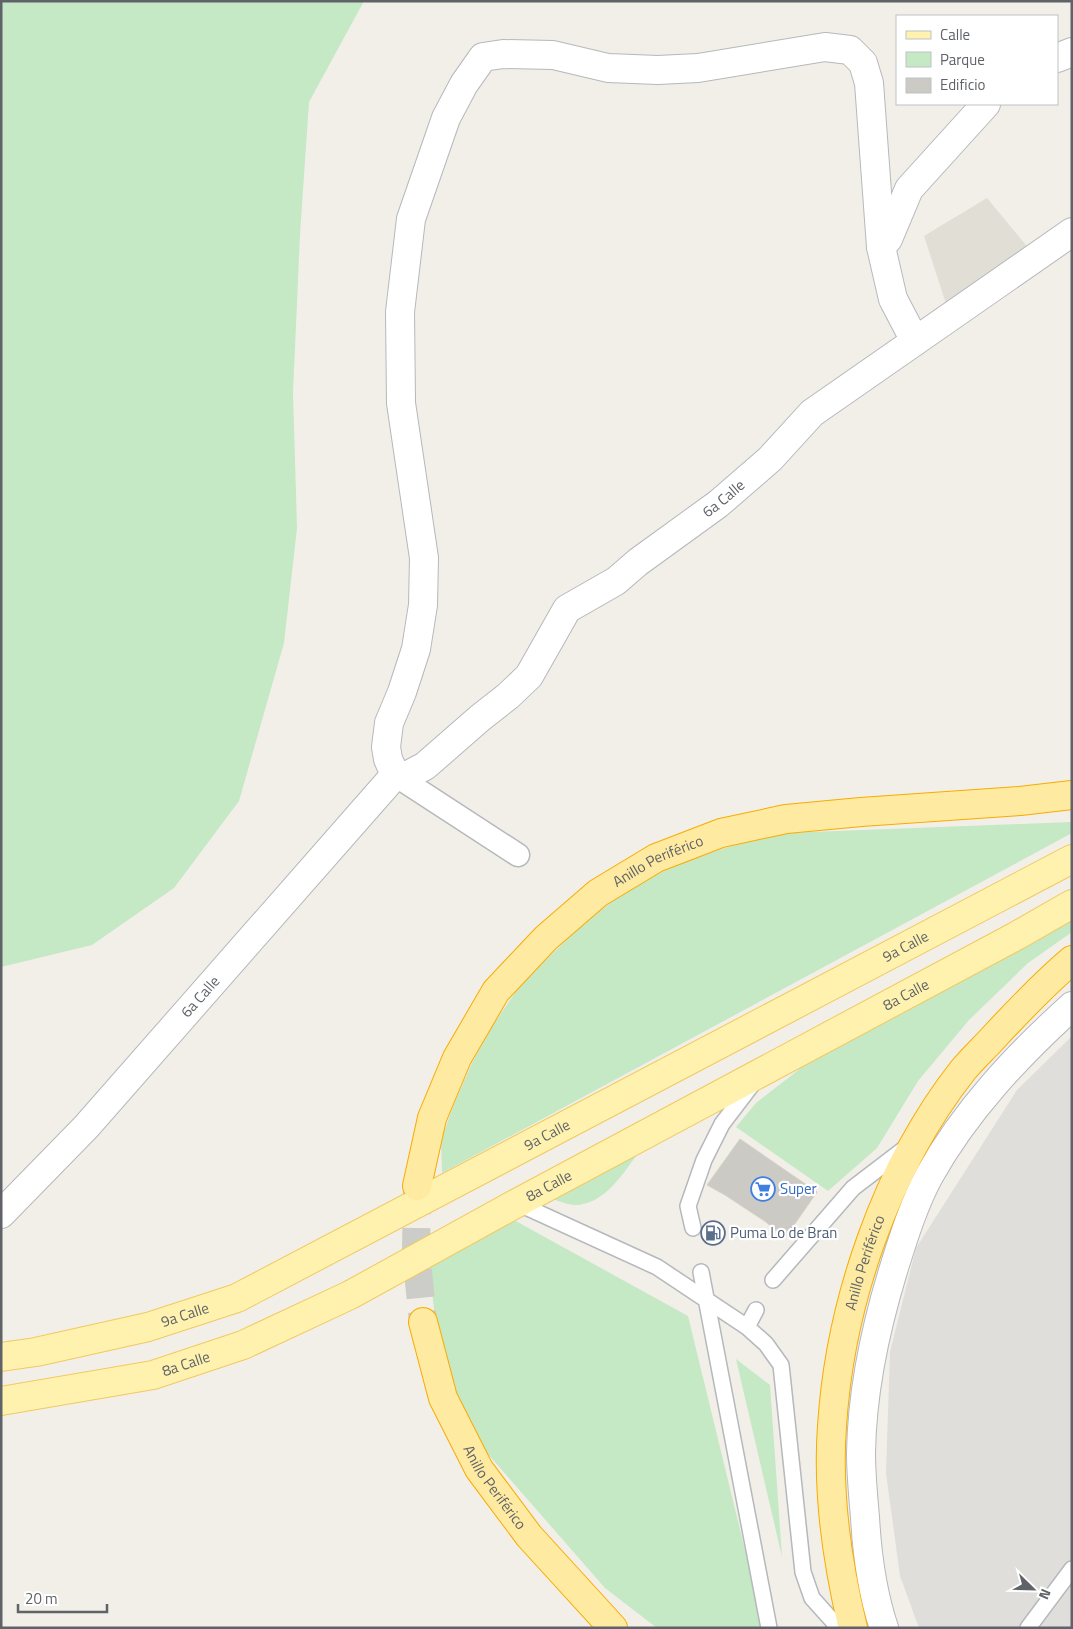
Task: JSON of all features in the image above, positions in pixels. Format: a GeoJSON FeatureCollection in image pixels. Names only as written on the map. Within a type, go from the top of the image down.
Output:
{"type":"FeatureCollection","features":[{"type":"Feature","properties":{"kind":"highway","name":"Anillo Periférico"},"geometry":{"type":"LineString","coordinates":[[417,1186],[432,1118],[457,1058],[496,991],[546,938],[598,893],[656,858],[721,833],[786,819],[1020,801],[1072,795]]}},
{"type":"Feature","properties":{"kind":"highway","name":"Anillo Periférico"},"geometry":{"type":"LineString","coordinates":[[853,1628],[838,1554],[833,1510],[832,1426],[842,1346],[864,1262],[883,1212],[918,1139],[937,1106],[964,1069],[1013,1017],[1072,960]]}},
{"type":"Feature","properties":{"kind":"highway","name":"Anillo Periférico"},"geometry":{"type":"LineString","coordinates":[[423,1322],[443,1398],[479,1469],[529,1536],[605,1619],[622,1628]]}},
{"type":"Feature","properties":{"kind":"main road","name":"9a Calle"},"geometry":{"type":"LineString","coordinates":[[1,1357],[36,1352],[148,1327],[237,1298],[1072,859]]}},
{"type":"Feature","properties":{"kind":"main road","name":"8a Calle"},"geometry":{"type":"LineString","coordinates":[[1,1401],[152,1375],[243,1345],[350,1295],[1072,904]]}},
{"type":"Feature","properties":{"kind":"street"},"geometry":{"type":"LineString","coordinates":[[518,855],[395,775],[388,759],[386,747],[389,723],[402,692],[416,649],[423,605],[424,558],[401,403],[400,312],[411,219],[446,118],[464,84],[483,57],[503,54],[553,55],[608,68],[658,70],[698,68],[825,47],[850,50],[863,63],[869,83],[881,247],[893,299],[915,341]]}},
{"type":"Feature","properties":{"kind":"street"},"geometry":{"type":"LineString","coordinates":[[1058,58],[1072,52]]}},
{"type":"Feature","properties":{"kind":"street"},"geometry":{"type":"LineString","coordinates":[[881,247],[888,239],[909,188],[985,105]]}},
{"type":"Feature","properties":{"kind":"street","name":"6a Calle"},"geometry":{"type":"LineString","coordinates":[[1,1214],[86,1128],[395,775],[408,775],[425,766],[529,676],[567,609],[616,581],[638,562],[718,504],[770,459],[812,413],[1072,232]]}},
{"type":"Feature","properties":{"kind":"street","name":"Anillo Periférico"},"geometry":{"type":"LineString","coordinates":[[884,1628],[872,1582],[867,1547],[861,1454],[862,1416],[872,1349],[890,1281],[909,1222],[929,1177],[950,1142],[988,1091],[1014,1062],[1072,1006]]}},
{"type":"Feature","properties":{"kind":"lane"},"geometry":{"type":"LineString","coordinates":[[692,1228],[688,1206],[704,1160],[722,1124],[763,1070]]}},
{"type":"Feature","properties":{"kind":"lane"},"geometry":{"type":"LineString","coordinates":[[773,1280],[853,1188],[918,1139]]}},
{"type":"Feature","properties":{"kind":"lane"},"geometry":{"type":"LineString","coordinates":[[517,1203],[657,1267],[747,1327],[766,1344],[781,1365],[803,1572],[812,1598],[839,1628]]}},
{"type":"Feature","properties":{"kind":"lane"},"geometry":{"type":"LineString","coordinates":[[701,1272],[769,1628]]}},
{"type":"Feature","properties":{"kind":"lane"},"geometry":{"type":"LineString","coordinates":[[747,1327],[756,1310]]}},
{"type":"Feature","properties":{"kind":"lane"},"geometry":{"type":"LineString","coordinates":[[1028,1628],[1072,1569]]}},
{"type":"Feature","properties":{"kind":"shaded area"},"geometry":{"type":"Polygon","coordinates":[[[987,198],[1030,250],[948,310],[924,236],[987,198]]]}},
{"type":"Feature","properties":{"kind":"shaded area"},"geometry":{"type":"Polygon","coordinates":[[[1072,1036],[1072,1628],[919,1628],[900,1576],[886,1473],[890,1352],[916,1248],[1017,1090],[1072,1036]]]}},
{"type":"Feature","properties":{"kind":"green space"},"geometry":{"type":"Polygon","coordinates":[[[1,1],[364,1],[309,102],[300,234],[293,393],[297,528],[284,643],[239,801],[174,888],[92,945],[1,967],[1,1]]]}},
{"type":"Feature","properties":{"kind":"green space"},"geometry":{"type":"Polygon","coordinates":[[[1072,822],[1072,833],[442,1173],[441,1139],[455,1102],[472,1063],[493,1025],[521,984],[580,927],[616,898],[646,879],[685,862],[728,847],[785,833],[1072,822]]]}},
{"type":"Feature","properties":{"kind":"green space"},"geometry":{"type":"Polygon","coordinates":[[[1072,918],[1072,932],[1028,963],[969,1020],[918,1081],[877,1148],[828,1191],[736,1127],[756,1103],[828,1047],[1072,918]]]}},
{"type":"Feature","properties":{"kind":"green space"},"geometry":{"type":"Polygon","coordinates":[[[639,1152],[620,1178],[595,1200],[585,1204],[574,1205],[547,1197],[639,1152]]]}},
{"type":"Feature","properties":{"kind":"green space"},"geometry":{"type":"Polygon","coordinates":[[[512,1219],[688,1316],[764,1628],[657,1628],[605,1588],[487,1453],[451,1384],[437,1335],[429,1265],[512,1219]]]}},
{"type":"Feature","properties":{"kind":"green space"},"geometry":{"type":"Polygon","coordinates":[[[736,1359],[770,1385],[782,1557],[736,1359]]]}},
{"type":"Feature","properties":{"kind":"building","name":"Super"},"geometry":{"type":"Polygon","coordinates":[[[740,1139],[817,1192],[785,1238],[766,1222],[707,1185],[740,1139]]]}},
{"type":"Feature","properties":{"kind":"tunnel"},"geometry":{"type":"LineString","coordinates":[[417,1186],[416,1251],[423,1322]]}},
{"type":"Feature","properties":{"kind":"place","name":"Super"},"geometry":{"type":"Point","coordinates":[763,1189]}},
{"type":"Feature","properties":{"kind":"place","name":"Puma Lo de Bran"},"geometry":{"type":"Point","coordinates":[713,1233]}}]}
